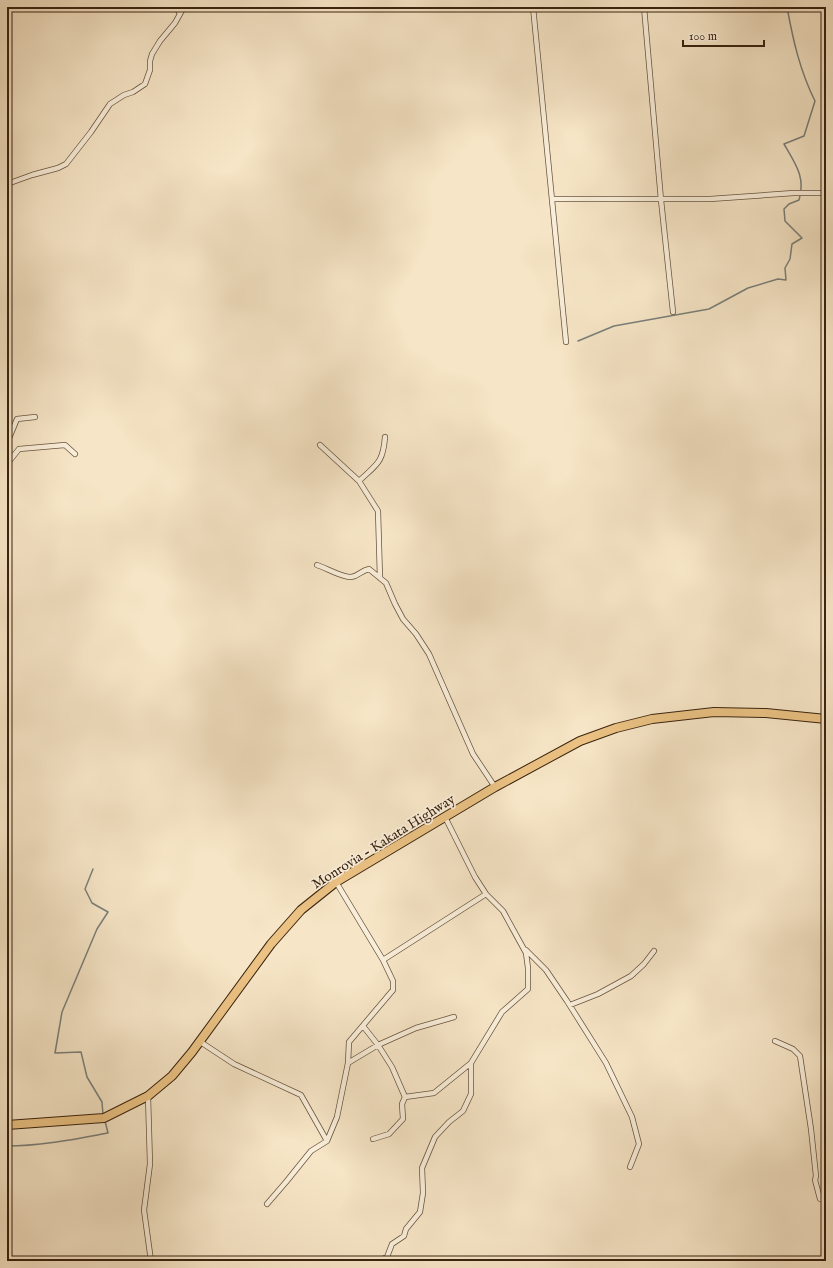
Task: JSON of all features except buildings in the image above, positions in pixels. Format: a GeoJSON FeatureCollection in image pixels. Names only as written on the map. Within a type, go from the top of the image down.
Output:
{"type":"FeatureCollection","features":[{"type":"Feature","properties":{"kind":"highway","name":"Monrovia - Kakata Highway"},"geometry":{"type":"LineString","coordinates":[[7,1125],[104,1118],[148,1096],[172,1076],[271,944],[301,910],[336,882],[495,787],[580,741],[616,728],[652,719],[714,712],[741,712],[826,719]]}},
{"type":"Feature","properties":{"kind":"street"},"geometry":{"type":"LineString","coordinates":[[176,7],[180,14]]}},
{"type":"Feature","properties":{"kind":"street"},"geometry":{"type":"LineString","coordinates":[[7,184],[58,168],[66,164],[91,132],[110,104],[145,84],[150,70],[150,60],[152,54],[160,41],[175,23],[184,7]]}},
{"type":"Feature","properties":{"kind":"street"},"geometry":{"type":"LineString","coordinates":[[533,7],[566,342]]}},
{"type":"Feature","properties":{"kind":"street"},"geometry":{"type":"LineString","coordinates":[[644,7],[661,200],[673,312]]}},
{"type":"Feature","properties":{"kind":"street"},"geometry":{"type":"LineString","coordinates":[[552,199],[710,199],[794,193],[826,193]]}},
{"type":"Feature","properties":{"kind":"street"},"geometry":{"type":"LineString","coordinates":[[7,443],[17,419],[35,417]]}},
{"type":"Feature","properties":{"kind":"street"},"geometry":{"type":"LineString","coordinates":[[359,481],[379,462],[384,452],[385,437]]}},
{"type":"Feature","properties":{"kind":"street"},"geometry":{"type":"LineString","coordinates":[[7,464],[18,450],[65,445],[75,454]]}},
{"type":"Feature","properties":{"kind":"street"},"geometry":{"type":"LineString","coordinates":[[320,445],[359,481],[378,511],[380,578]]}},
{"type":"Feature","properties":{"kind":"street"},"geometry":{"type":"LineString","coordinates":[[317,565],[328,568],[342,576],[349,577],[357,575],[362,570],[369,569],[386,583],[403,619],[416,634],[429,654],[473,754],[495,787]]}},
{"type":"Feature","properties":{"kind":"street"},"geometry":{"type":"LineString","coordinates":[[405,1097],[434,1093],[470,1063],[502,1012],[528,989],[526,953],[503,911],[486,894],[475,876],[445,817]]}},
{"type":"Feature","properties":{"kind":"street"},"geometry":{"type":"LineString","coordinates":[[267,1204],[311,1151],[327,1141],[337,1117],[348,1063],[350,1042],[393,990],[393,981],[383,960],[336,882]]}},
{"type":"Feature","properties":{"kind":"street"},"geometry":{"type":"LineString","coordinates":[[383,960],[486,894]]}},
{"type":"Feature","properties":{"kind":"street"},"geometry":{"type":"LineString","coordinates":[[526,950],[546,970],[570,1005],[606,1063],[632,1117],[639,1144],[630,1168]]}},
{"type":"Feature","properties":{"kind":"street"},"geometry":{"type":"LineString","coordinates":[[570,1005],[598,994],[631,976],[644,964],[654,951]]}},
{"type":"Feature","properties":{"kind":"street"},"geometry":{"type":"LineString","coordinates":[[348,1063],[378,1044],[416,1028],[454,1018]]}},
{"type":"Feature","properties":{"kind":"street"},"geometry":{"type":"LineString","coordinates":[[363,1026],[378,1044],[392,1067],[405,1097],[402,1104],[403,1119],[389,1134],[373,1140]]}},
{"type":"Feature","properties":{"kind":"street"},"geometry":{"type":"LineString","coordinates":[[199,1041],[234,1064],[301,1095],[327,1141]]}},
{"type":"Feature","properties":{"kind":"street"},"geometry":{"type":"LineString","coordinates":[[775,1041],[793,1048],[800,1056],[811,1129],[816,1176],[815,1180],[820,1199],[826,1201]]}},
{"type":"Feature","properties":{"kind":"street"},"geometry":{"type":"LineString","coordinates":[[379,1261],[387,1257],[392,1244],[404,1236],[406,1229],[420,1212],[423,1193],[422,1168],[435,1137],[449,1122],[463,1111],[471,1094],[470,1063]]}},
{"type":"Feature","properties":{"kind":"street"},"geometry":{"type":"LineString","coordinates":[[148,1096],[150,1164],[144,1210],[151,1261]]}},
{"type":"Feature","properties":{"kind":"waterway"},"geometry":{"type":"LineString","coordinates":[[578,341],[614,326],[709,309],[748,288],[778,279],[786,280],[785,268],[790,259],[792,244],[802,238],[785,221],[784,209],[789,204],[799,200],[801,184],[798,170],[784,144],[804,136],[815,101],[805,78],[798,55],[787,7]]}},
{"type":"Feature","properties":{"kind":"waterway"},"geometry":{"type":"LineString","coordinates":[[93,869],[85,889],[92,903],[108,912],[97,929],[62,1012],[55,1053],[81,1052],[87,1077],[102,1102],[103,1115]]}},
{"type":"Feature","properties":{"kind":"waterway"},"geometry":{"type":"LineString","coordinates":[[7,1146],[20,1146],[71,1140],[108,1133],[105,1121]]}}]}
